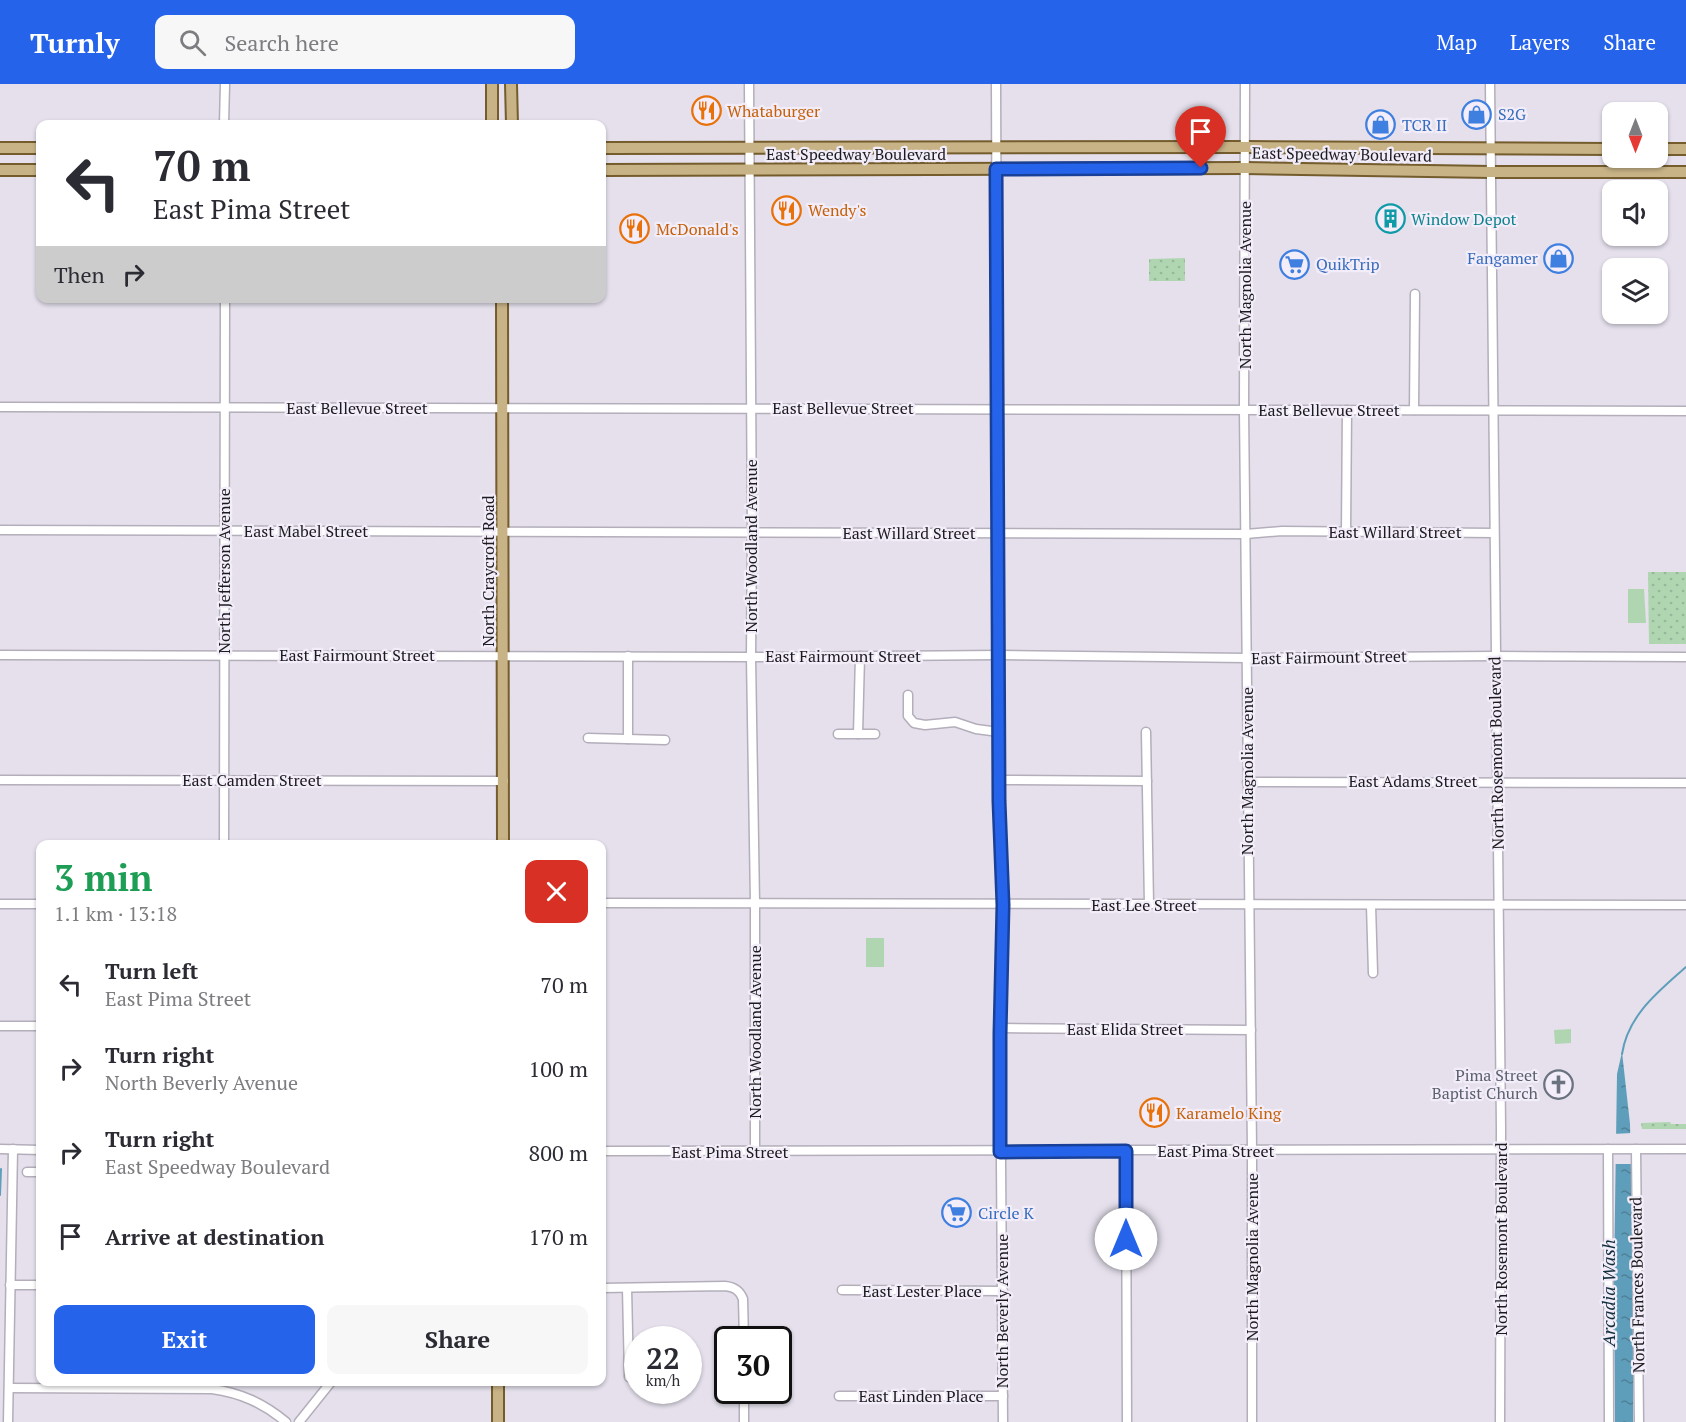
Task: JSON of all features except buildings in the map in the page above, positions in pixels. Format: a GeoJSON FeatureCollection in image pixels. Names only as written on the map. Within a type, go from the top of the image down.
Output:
{"type":"FeatureCollection","features":[{"type":"Feature","properties":{"kind":"main road"},"geometry":{"type":"LineString","coordinates":[[492,84],[492,120]]}},
{"type":"Feature","properties":{"kind":"main road"},"geometry":{"type":"LineString","coordinates":[[512,84],[512,120]]}},
{"type":"Feature","properties":{"kind":"main road"},"geometry":{"type":"LineString","coordinates":[[0,148],[36,148]]}},
{"type":"Feature","properties":{"kind":"main road","name":"East Speedway Boulevard"},"geometry":{"type":"LineString","coordinates":[[606,148],[1602,149]]}},
{"type":"Feature","properties":{"kind":"main road"},"geometry":{"type":"LineString","coordinates":[[1668,149],[1686,149]]}},
{"type":"Feature","properties":{"kind":"main road","name":"East Speedway Boulevard"},"geometry":{"type":"LineString","coordinates":[[606,170],[1245,168],[1686,172]]}},
{"type":"Feature","properties":{"kind":"main road"},"geometry":{"type":"LineString","coordinates":[[0,170],[36,170]]}},
{"type":"Feature","properties":{"kind":"main road","name":"North Craycroft Road"},"geometry":{"type":"LineString","coordinates":[[502,303],[503,840]]}},
{"type":"Feature","properties":{"kind":"main road"},"geometry":{"type":"LineString","coordinates":[[498,1386],[498,1422]]}},
{"type":"Feature","properties":{"kind":"street"},"geometry":{"type":"LineString","coordinates":[[224,120],[225,84]]}},
{"type":"Feature","properties":{"kind":"street","name":"North Woodland Avenue"},"geometry":{"type":"LineString","coordinates":[[749,84],[755,1152]]}},
{"type":"Feature","properties":{"kind":"street","name":"North Beverly Avenue"},"geometry":{"type":"LineString","coordinates":[[996,84],[997,533],[1003,905],[1000,1028],[1003,1422]]}},
{"type":"Feature","properties":{"kind":"street","name":"North Magnolia Avenue"},"geometry":{"type":"LineString","coordinates":[[1245,84],[1244,410],[1252,1150],[1252,1422]]}},
{"type":"Feature","properties":{"kind":"street","name":"North Rosemont Boulevard"},"geometry":{"type":"LineString","coordinates":[[1490,84],[1501,1150],[1500,1422]]}},
{"type":"Feature","properties":{"kind":"street"},"geometry":{"type":"LineString","coordinates":[[1414,410],[1415,294]]}},
{"type":"Feature","properties":{"kind":"street","name":"North Jefferson Avenue"},"geometry":{"type":"LineString","coordinates":[[224,840],[225,303]]}},
{"type":"Feature","properties":{"kind":"street","name":"East Bellevue Street"},"geometry":{"type":"LineString","coordinates":[[0,407],[1686,411]]}},
{"type":"Feature","properties":{"kind":"street"},"geometry":{"type":"LineString","coordinates":[[1346,532],[1347,410]]}},
{"type":"Feature","properties":{"kind":"street","name":"East Mabel Street"},"geometry":{"type":"LineString","coordinates":[[0,530],[504,531]]}},
{"type":"Feature","properties":{"kind":"street","name":"East Willard Street"},"geometry":{"type":"LineString","coordinates":[[504,531],[1246,534],[1282,531],[1494,532]]}},
{"type":"Feature","properties":{"kind":"street","name":"East Fairmount Street"},"geometry":{"type":"LineString","coordinates":[[0,655],[1686,657]]}},
{"type":"Feature","properties":{"kind":"street"},"geometry":{"type":"LineString","coordinates":[[628,656],[628,739]]}},
{"type":"Feature","properties":{"kind":"street"},"geometry":{"type":"LineString","coordinates":[[858,734],[860,656]]}},
{"type":"Feature","properties":{"kind":"street"},"geometry":{"type":"LineString","coordinates":[[908,695],[908,716],[914,723],[935,725],[955,722],[976,729],[999,732]]}},
{"type":"Feature","properties":{"kind":"street"},"geometry":{"type":"LineString","coordinates":[[1146,732],[1149,904]]}},
{"type":"Feature","properties":{"kind":"street"},"geometry":{"type":"LineString","coordinates":[[838,734],[875,734]]}},
{"type":"Feature","properties":{"kind":"street"},"geometry":{"type":"LineString","coordinates":[[588,738],[665,740]]}},
{"type":"Feature","properties":{"kind":"street","name":"East Camden Street"},"geometry":{"type":"LineString","coordinates":[[0,780],[504,781]]}},
{"type":"Feature","properties":{"kind":"street"},"geometry":{"type":"LineString","coordinates":[[1000,780],[1147,781]]}},
{"type":"Feature","properties":{"kind":"street","name":"East Adams Street"},"geometry":{"type":"LineString","coordinates":[[1247,782],[1686,783]]}},
{"type":"Feature","properties":{"kind":"street","name":"East Lee Street"},"geometry":{"type":"LineString","coordinates":[[606,903],[1248,906],[1686,905]]}},
{"type":"Feature","properties":{"kind":"street"},"geometry":{"type":"LineString","coordinates":[[0,904],[36,904]]}},
{"type":"Feature","properties":{"kind":"street"},"geometry":{"type":"LineString","coordinates":[[1371,905],[1373,973]]}},
{"type":"Feature","properties":{"kind":"street"},"geometry":{"type":"LineString","coordinates":[[0,1026],[36,1026]]}},
{"type":"Feature","properties":{"kind":"street","name":"East Elida Street"},"geometry":{"type":"LineString","coordinates":[[1000,1028],[1251,1030]]}},
{"type":"Feature","properties":{"kind":"street"},"geometry":{"type":"LineString","coordinates":[[0,1149],[36,1149]]}},
{"type":"Feature","properties":{"kind":"street"},"geometry":{"type":"LineString","coordinates":[[8,1422],[13,1149]]}},
{"type":"Feature","properties":{"kind":"street","name":"North Frances Boulevard"},"geometry":{"type":"LineString","coordinates":[[1609,1422],[1610,1149]]}},
{"type":"Feature","properties":{"kind":"street","name":"North Frances Boulevard"},"geometry":{"type":"LineString","coordinates":[[1634,1149],[1639,1422]]}},
{"type":"Feature","properties":{"kind":"street","name":"East Pima Street"},"geometry":{"type":"LineString","coordinates":[[606,1151],[1686,1149]]}},
{"type":"Feature","properties":{"kind":"street"},"geometry":{"type":"LineString","coordinates":[[1126,1151],[1127,1422]]}},
{"type":"Feature","properties":{"kind":"street"},"geometry":{"type":"LineString","coordinates":[[27,1172],[36,1172]]}},
{"type":"Feature","properties":{"kind":"street"},"geometry":{"type":"LineString","coordinates":[[10,1284],[36,1285]]}},
{"type":"Feature","properties":{"kind":"street"},"geometry":{"type":"LineString","coordinates":[[606,1288],[725,1286],[740,1289],[744,1302],[744,1326]]}},
{"type":"Feature","properties":{"kind":"street"},"geometry":{"type":"LineString","coordinates":[[627,1288],[628,1326]]}},
{"type":"Feature","properties":{"kind":"street","name":"East Lester Place"},"geometry":{"type":"LineString","coordinates":[[842,1290],[1003,1291]]}},
{"type":"Feature","properties":{"kind":"street"},"geometry":{"type":"LineString","coordinates":[[299,1422],[328,1386]]}},
{"type":"Feature","properties":{"kind":"street"},"geometry":{"type":"LineString","coordinates":[[9,1388],[212,1389],[231,1392],[254,1400],[286,1422]]}},
{"type":"Feature","properties":{"kind":"street","name":"East Linden Place"},"geometry":{"type":"LineString","coordinates":[[839,1396],[1003,1396]]}},
{"type":"Feature","properties":{"kind":"street"},"geometry":{"type":"LineString","coordinates":[[744,1404],[744,1422]]}},
{"type":"Feature","properties":{"kind":"green space"},"geometry":{"type":"Polygon","coordinates":[[[1185,258],[1185,281],[1149,281],[1149,259],[1185,258]]]}},
{"type":"Feature","properties":{"kind":"green space"},"geometry":{"type":"Polygon","coordinates":[[[1648,572],[1686,572],[1686,644],[1649,644],[1648,572]]]}},
{"type":"Feature","properties":{"kind":"green space"},"geometry":{"type":"Polygon","coordinates":[[[1628,589],[1644,589],[1646,623],[1628,623],[1628,589]]]}},
{"type":"Feature","properties":{"kind":"green space"},"geometry":{"type":"Polygon","coordinates":[[[866,938],[884,938],[884,967],[866,967],[866,938]]]}},
{"type":"Feature","properties":{"kind":"green space"},"geometry":{"type":"Polygon","coordinates":[[[1571,1029],[1571,1043],[1555,1044],[1554,1030],[1571,1029]]]}},
{"type":"Feature","properties":{"kind":"green space"},"geometry":{"type":"Polygon","coordinates":[[[1670,1122],[1671,1124],[1686,1124],[1686,1129],[1642,1129],[1641,1123],[1670,1122]]]}},
{"type":"Feature","properties":{"kind":"water","name":"Arcadia Wash"},"geometry":{"type":"Polygon","coordinates":[[[1622,1052],[1630,1124],[1633,1422],[1615,1422],[1614,1275],[1617,1074],[1622,1052]]]}},
{"type":"Feature","properties":{"kind":"pier"},"geometry":{"type":"Polygon","coordinates":[[[1632,1133],[1633,1164],[1613,1164],[1613,1134],[1632,1133]]]}},
{"type":"Feature","properties":{"kind":"waterway","name":"Arcadia Wash"},"geometry":{"type":"LineString","coordinates":[[1622,1054],[1631,1027],[1646,1005],[1686,967]]}},
{"type":"Feature","properties":{"kind":"waterway"},"geometry":{"type":"LineString","coordinates":[[0,1195],[1,1169]]}},
{"type":"Feature","properties":{"kind":"place","name":"Whataburger"},"geometry":{"type":"Point","coordinates":[706,111]}},
{"type":"Feature","properties":{"kind":"place","name":"S2G"},"geometry":{"type":"Point","coordinates":[1477,114]}},
{"type":"Feature","properties":{"kind":"place","name":"TCR II"},"geometry":{"type":"Point","coordinates":[1381,125]}},
{"type":"Feature","properties":{"kind":"place","name":"Wendy's"},"geometry":{"type":"Point","coordinates":[787,210]}},
{"type":"Feature","properties":{"kind":"place","name":"Window Depot"},"geometry":{"type":"Point","coordinates":[1390,219]}},
{"type":"Feature","properties":{"kind":"place","name":"McDonald's"},"geometry":{"type":"Point","coordinates":[635,229]}},
{"type":"Feature","properties":{"kind":"place","name":"Fangamer"},"geometry":{"type":"Point","coordinates":[1559,258]}},
{"type":"Feature","properties":{"kind":"place","name":"QuikTrip"},"geometry":{"type":"Point","coordinates":[1295,264]}},
{"type":"Feature","properties":{"kind":"place","name":"Pima Street Baptist Church"},"geometry":{"type":"Point","coordinates":[1559,1084]}},
{"type":"Feature","properties":{"kind":"place","name":"Karamelo King"},"geometry":{"type":"Point","coordinates":[1155,1113]}},
{"type":"Feature","properties":{"kind":"place","name":"Circle K"},"geometry":{"type":"Point","coordinates":[957,1213]}},
{"type":"Feature","properties":{"kind":"route"},"geometry":{"type":"LineString","coordinates":[[1126,1239],[1126,1151],[1000,1152],[1003,905],[999,801],[996,169],[1201,168]]}}]}
